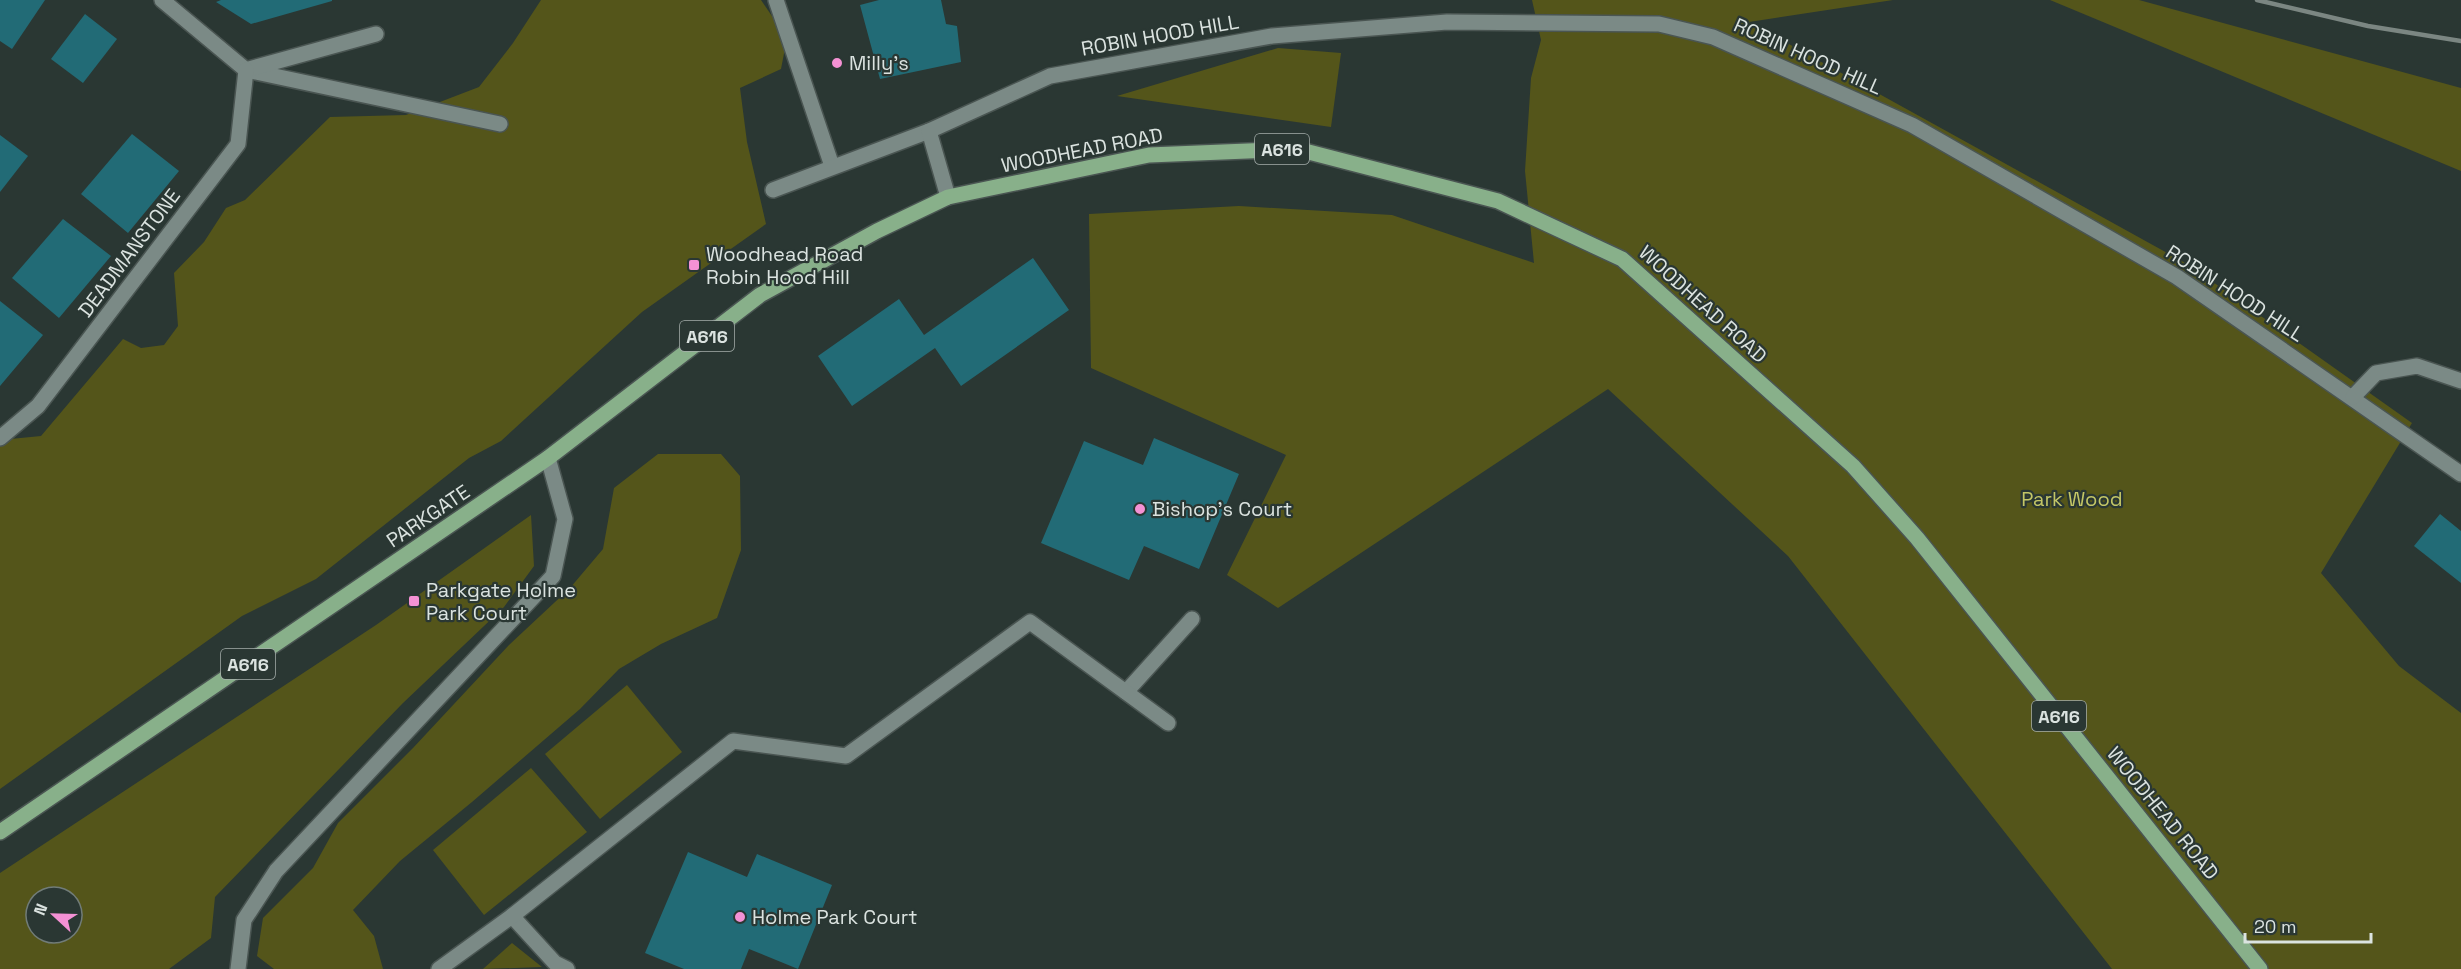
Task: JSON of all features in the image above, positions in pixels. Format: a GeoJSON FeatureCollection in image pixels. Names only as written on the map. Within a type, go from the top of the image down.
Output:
{"type":"FeatureCollection","features":[{"type":"Feature","properties":{"kind":"main road","name":"WOODHEAD ROAD"},"geometry":{"type":"LineString","coordinates":[[877,231],[948,197],[1149,155],[1297,149],[1498,201],[1622,259],[1860,474],[1917,538],[2260,969]]}},
{"type":"Feature","properties":{"kind":"main road","name":"PARKGATE"},"geometry":{"type":"LineString","coordinates":[[0,832],[548,458],[760,295],[877,231]]}},
{"type":"Feature","properties":{"kind":"street"},"geometry":{"type":"LineString","coordinates":[[162,0],[246,70],[500,124]]}},
{"type":"Feature","properties":{"kind":"street"},"geometry":{"type":"LineString","coordinates":[[776,0],[832,166]]}},
{"type":"Feature","properties":{"kind":"street","name":"ROBIN HOOD HILL"},"geometry":{"type":"LineString","coordinates":[[773,190],[929,131],[1050,76],[1272,36],[1447,22],[1659,24],[1713,37],[1912,125],[2177,278],[2353,397],[2461,474]]}},
{"type":"Feature","properties":{"kind":"street"},"geometry":{"type":"LineString","coordinates":[[246,70],[376,34]]}},
{"type":"Feature","properties":{"kind":"street","name":"DEADMANSTONE"},"geometry":{"type":"LineString","coordinates":[[0,438],[38,406],[238,144],[246,70]]}},
{"type":"Feature","properties":{"kind":"street"},"geometry":{"type":"LineString","coordinates":[[929,131],[948,197]]}},
{"type":"Feature","properties":{"kind":"street"},"geometry":{"type":"LineString","coordinates":[[2353,397],[2376,374],[2417,366],[2461,381]]}},
{"type":"Feature","properties":{"kind":"street"},"geometry":{"type":"LineString","coordinates":[[238,969],[244,920],[276,872],[553,576],[565,519],[548,458]]}},
{"type":"Feature","properties":{"kind":"street"},"geometry":{"type":"LineString","coordinates":[[1126,692],[1192,619]]}},
{"type":"Feature","properties":{"kind":"street"},"geometry":{"type":"LineString","coordinates":[[439,969],[512,916],[733,741],[846,756],[1030,622],[1168,723]]}},
{"type":"Feature","properties":{"kind":"street"},"geometry":{"type":"LineString","coordinates":[[512,916],[555,963],[567,969]]}},
{"type":"Feature","properties":{"kind":"green space"},"geometry":{"type":"Polygon","coordinates":[[[541,0],[761,0],[787,38],[781,69],[740,88],[747,142],[766,224],[642,312],[501,441],[469,458],[316,579],[242,616],[0,789],[0,440],[41,436],[123,339],[141,348],[164,345],[178,326],[174,273],[204,242],[226,208],[245,200],[330,117],[406,115],[479,87],[513,43],[541,0]]]}},
{"type":"Feature","properties":{"kind":"green space","name":"Park Wood"},"geometry":{"type":"Polygon","coordinates":[[[1532,0],[1893,0],[1749,22],[2189,265],[2412,423],[2321,573],[2399,666],[2461,713],[2461,969],[2112,969],[1788,556],[1608,389],[1278,608],[1227,575],[1286,455],[1091,368],[1089,214],[1239,206],[1392,215],[1534,263],[1525,171],[1531,78],[1541,40],[1532,0]]]}},
{"type":"Feature","properties":{"kind":"green space"},"geometry":{"type":"Polygon","coordinates":[[[2050,0],[2139,0],[2461,88],[2461,171],[2050,0]]]}},
{"type":"Feature","properties":{"kind":"green space"},"geometry":{"type":"Polygon","coordinates":[[[1278,48],[1341,53],[1331,127],[1117,96],[1278,48]]]}},
{"type":"Feature","properties":{"kind":"green space"},"geometry":{"type":"Polygon","coordinates":[[[658,454],[721,454],[740,476],[741,550],[717,618],[661,644],[619,669],[580,709],[400,861],[353,910],[374,936],[383,969],[274,969],[257,956],[263,918],[313,868],[338,823],[413,748],[509,645],[570,588],[603,549],[614,488],[658,454]]]}},
{"type":"Feature","properties":{"kind":"green space"},"geometry":{"type":"Polygon","coordinates":[[[531,515],[534,566],[504,607],[403,703],[215,897],[211,938],[169,969],[0,969],[0,873],[376,625],[531,515]]]}},
{"type":"Feature","properties":{"kind":"green space"},"geometry":{"type":"Polygon","coordinates":[[[627,685],[682,752],[600,819],[545,754],[627,685]]]}},
{"type":"Feature","properties":{"kind":"green space"},"geometry":{"type":"Polygon","coordinates":[[[531,768],[587,832],[484,915],[433,850],[531,768]]]}},
{"type":"Feature","properties":{"kind":"green space"},"geometry":{"type":"Polygon","coordinates":[[[512,943],[542,967],[483,969],[512,943]]]}},
{"type":"Feature","properties":{"kind":"building"},"geometry":{"type":"Polygon","coordinates":[[[0,0],[45,0],[12,49],[0,41],[0,0]]]}},
{"type":"Feature","properties":{"kind":"building"},"geometry":{"type":"Polygon","coordinates":[[[221,0],[332,1],[251,24],[216,2],[221,0]]]}},
{"type":"Feature","properties":{"kind":"building"},"geometry":{"type":"Polygon","coordinates":[[[879,0],[941,0],[946,24],[957,26],[961,62],[880,79],[860,5],[879,0]]]}},
{"type":"Feature","properties":{"kind":"building"},"geometry":{"type":"Polygon","coordinates":[[[85,14],[117,39],[83,83],[51,59],[85,14]]]}},
{"type":"Feature","properties":{"kind":"building"},"geometry":{"type":"Polygon","coordinates":[[[132,134],[179,171],[128,233],[81,194],[132,134]]]}},
{"type":"Feature","properties":{"kind":"building"},"geometry":{"type":"Polygon","coordinates":[[[0,135],[28,156],[0,192],[0,135]]]}},
{"type":"Feature","properties":{"kind":"building"},"geometry":{"type":"Polygon","coordinates":[[[63,219],[111,256],[59,318],[12,278],[63,219]]]}},
{"type":"Feature","properties":{"kind":"building"},"geometry":{"type":"Polygon","coordinates":[[[1033,258],[1069,310],[961,386],[935,348],[852,406],[818,356],[899,299],[924,335],[1033,258]]]}},
{"type":"Feature","properties":{"kind":"building"},"geometry":{"type":"Polygon","coordinates":[[[0,301],[43,335],[0,386],[0,301]]]}},
{"type":"Feature","properties":{"kind":"building","name":"Bishop's Court"},"geometry":{"type":"Polygon","coordinates":[[[1154,438],[1239,474],[1199,569],[1144,546],[1129,580],[1041,543],[1084,441],[1143,465],[1154,438]]]}},
{"type":"Feature","properties":{"kind":"building"},"geometry":{"type":"Polygon","coordinates":[[[2440,514],[2461,531],[2461,583],[2414,546],[2440,514]]]}},
{"type":"Feature","properties":{"kind":"building","name":"Holme Park Court"},"geometry":{"type":"Polygon","coordinates":[[[688,852],[747,877],[757,854],[832,885],[798,969],[749,949],[741,969],[684,969],[645,953],[688,852]]]}},
{"type":"Feature","properties":{"kind":"railway"},"geometry":{"type":"LineString","coordinates":[[2257,0],[2368,26],[2461,41]]}},
{"type":"Feature","properties":{"kind":"place","name":"Milly's"},"geometry":{"type":"Point","coordinates":[837,63]}},
{"type":"Feature","properties":{"kind":"place","name":"Woodhead Road Robin Hood Hill"},"geometry":{"type":"Point","coordinates":[694,265]}},
{"type":"Feature","properties":{"kind":"place","name":"Bishop's Court"},"geometry":{"type":"Point","coordinates":[1140,509]}},
{"type":"Feature","properties":{"kind":"place","name":"Parkgate Holme Park Court"},"geometry":{"type":"Point","coordinates":[414,601]}},
{"type":"Feature","properties":{"kind":"place","name":"Holme Park Court"},"geometry":{"type":"Point","coordinates":[740,917]}}]}
